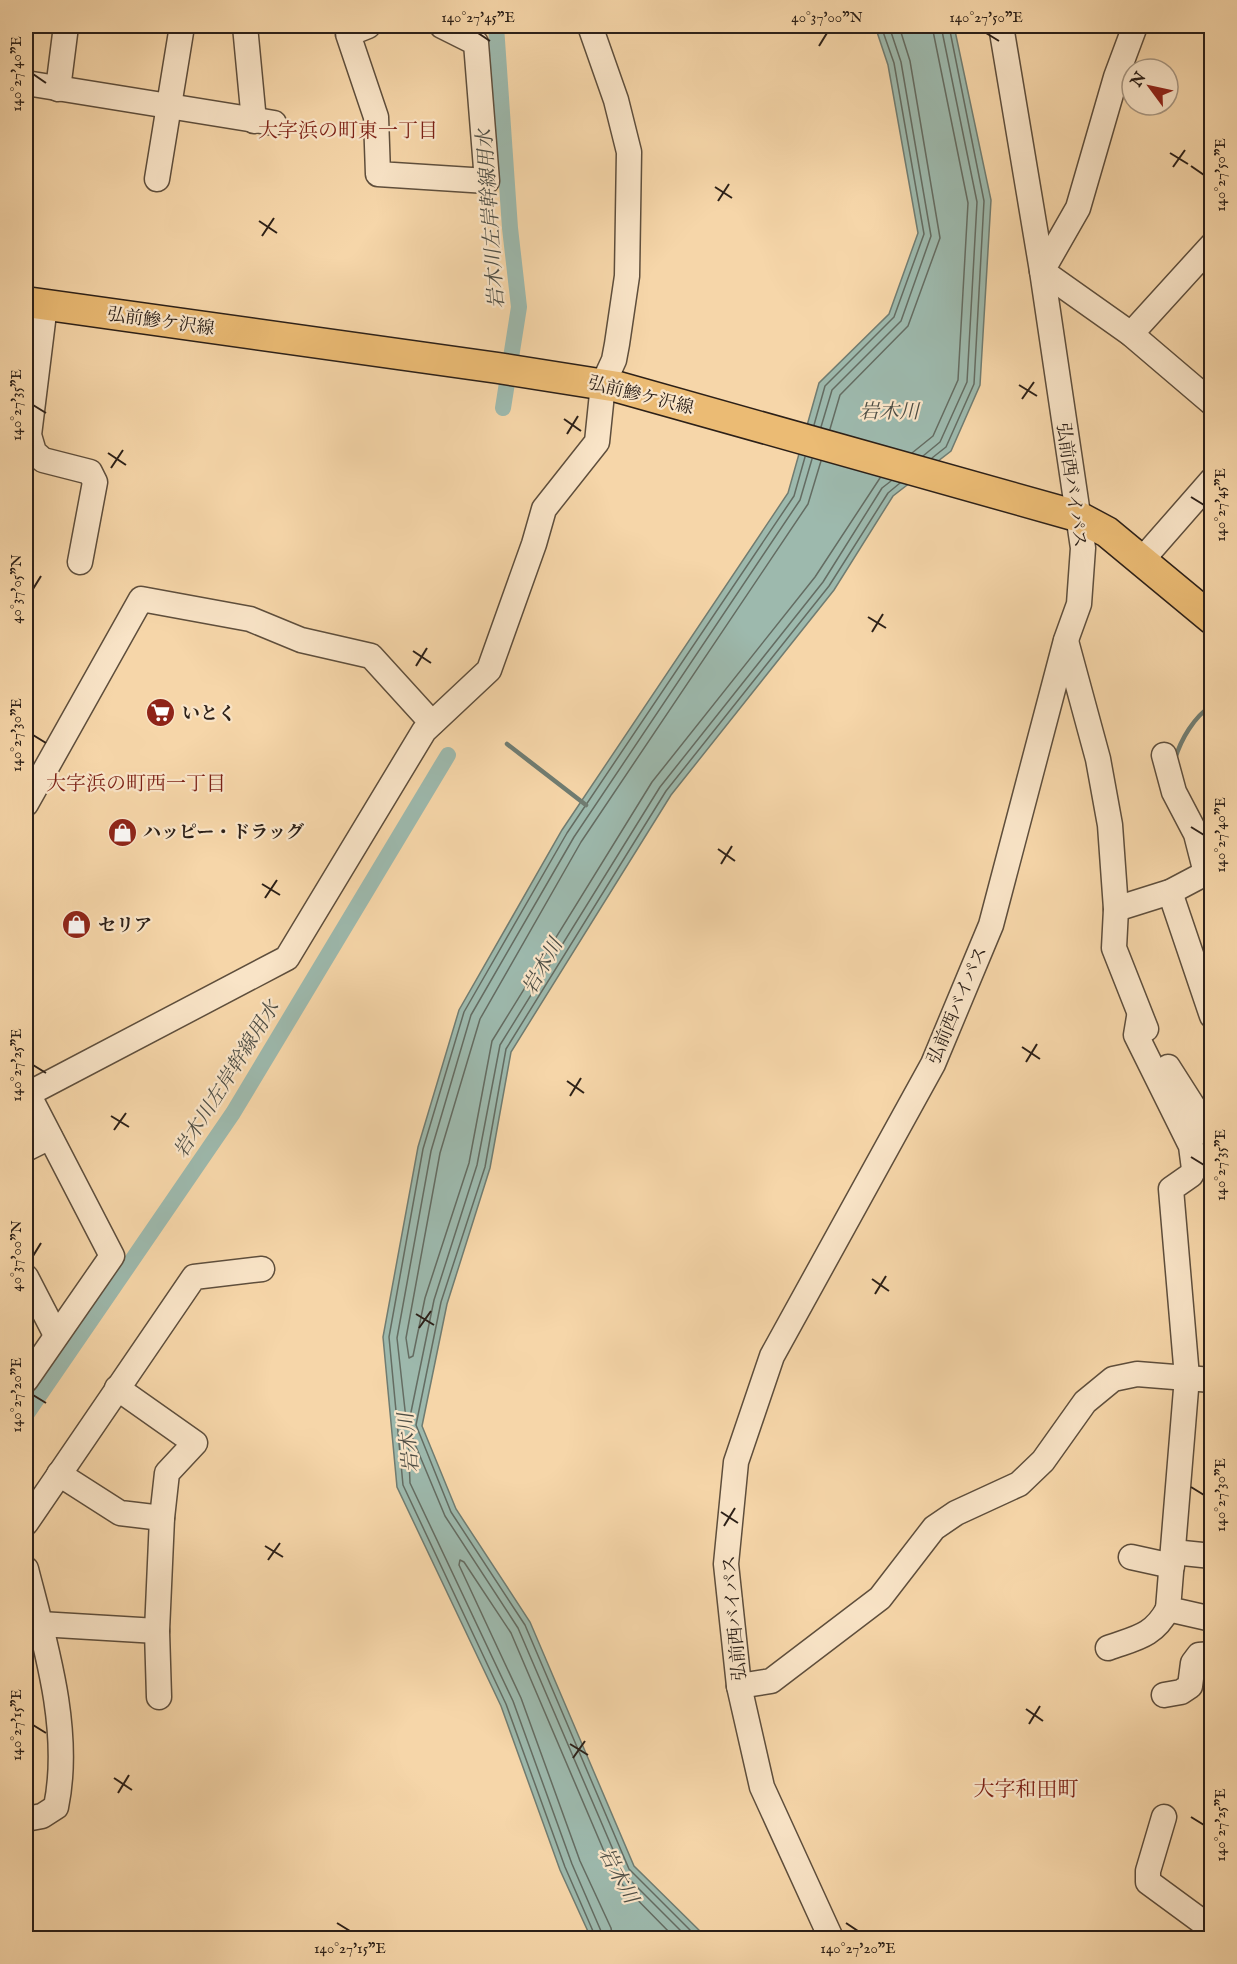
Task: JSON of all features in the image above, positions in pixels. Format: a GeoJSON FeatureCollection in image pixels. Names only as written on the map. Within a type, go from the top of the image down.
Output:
{"type":"FeatureCollection","features":[{"type":"Feature","properties":{"kind":"main road","name":"弘前鰺ケ沢線"},"geometry":{"type":"LineString","coordinates":[[35,304],[507,369],[610,386],[1077,516],[1107,532],[1212,619]]}},
{"type":"Feature","properties":{"kind":"street"},"geometry":{"type":"LineString","coordinates":[[58,88],[66,26]]}},
{"type":"Feature","properties":{"kind":"street"},"geometry":{"type":"LineString","coordinates":[[157,179],[182,26]]}},
{"type":"Feature","properties":{"kind":"street"},"geometry":{"type":"LineString","coordinates":[[27,89],[58,88],[264,122],[245,26]]}},
{"type":"Feature","properties":{"kind":"street"},"geometry":{"type":"LineString","coordinates":[[349,28],[376,117],[378,174],[487,181],[476,43],[442,26]]}},
{"type":"Feature","properties":{"kind":"street"},"geometry":{"type":"LineString","coordinates":[[26,1380],[112,1257],[27,1092],[287,958],[424,731],[489,670],[534,544],[544,509],[597,442],[610,386],[627,276],[629,152],[616,99],[590,26]]}},
{"type":"Feature","properties":{"kind":"street","name":"弘前西バイパス"},"geometry":{"type":"LineString","coordinates":[[831,1938],[762,1787],[739,1686],[726,1564],[736,1462],[772,1356],[933,1064],[991,925],[1066,640],[1079,604],[1083,548],[1042,271],[1000,26]]}},
{"type":"Feature","properties":{"kind":"street"},"geometry":{"type":"LineString","coordinates":[[1135,26],[1116,77],[1078,208],[1042,271],[1131,334],[1212,403]]}},
{"type":"Feature","properties":{"kind":"street"},"geometry":{"type":"LineString","coordinates":[[1131,334],[1212,244]]}},
{"type":"Feature","properties":{"kind":"street"},"geometry":{"type":"LineString","coordinates":[[35,304],[27,435],[34,452],[43,460],[90,472],[94,482],[80,562]]}},
{"type":"Feature","properties":{"kind":"street"},"geometry":{"type":"LineString","coordinates":[[1141,561],[1212,480]]}},
{"type":"Feature","properties":{"kind":"street"},"geometry":{"type":"LineString","coordinates":[[26,804],[141,599],[250,619],[301,640],[371,656],[432,723]]}},
{"type":"Feature","properties":{"kind":"street"},"geometry":{"type":"LineString","coordinates":[[1066,640],[1098,759],[1110,825],[1116,909],[1114,948],[1139,1017],[1212,1136]]}},
{"type":"Feature","properties":{"kind":"street"},"geometry":{"type":"LineString","coordinates":[[1116,909],[1170,892],[1206,873],[1196,834],[1174,792],[1164,755]]}},
{"type":"Feature","properties":{"kind":"street"},"geometry":{"type":"LineString","coordinates":[[1170,892],[1212,1016]]}},
{"type":"Feature","properties":{"kind":"street"},"geometry":{"type":"LineString","coordinates":[[1108,1648],[1144,1636],[1160,1624],[1168,1609],[1187,1377],[1171,1189],[1191,1175],[1194,1158],[1191,1146],[1136,1035],[1139,1017]]}},
{"type":"Feature","properties":{"kind":"street"},"geometry":{"type":"LineString","coordinates":[[26,1149],[50,1137]]}},
{"type":"Feature","properties":{"kind":"street"},"geometry":{"type":"LineString","coordinates":[[26,1523],[194,1277],[262,1269]]}},
{"type":"Feature","properties":{"kind":"street"},"geometry":{"type":"LineString","coordinates":[[26,1277],[56,1335]]}},
{"type":"Feature","properties":{"kind":"street"},"geometry":{"type":"LineString","coordinates":[[739,1686],[771,1681],[880,1598],[934,1528],[956,1513],[1019,1484],[1043,1461],[1085,1402],[1113,1379],[1137,1374],[1212,1380]]}},
{"type":"Feature","properties":{"kind":"street"},"geometry":{"type":"LineString","coordinates":[[117,1388],[195,1443],[167,1473],[162,1518],[157,1631],[159,1697]]}},
{"type":"Feature","properties":{"kind":"street"},"geometry":{"type":"LineString","coordinates":[[59,1474],[120,1513],[162,1518]]}},
{"type":"Feature","properties":{"kind":"street"},"geometry":{"type":"LineString","coordinates":[[1131,1557],[1172,1559],[1212,1556]]}},
{"type":"Feature","properties":{"kind":"street"},"geometry":{"type":"LineString","coordinates":[[26,1569],[40,1624],[62,1742],[61,1783],[56,1807],[42,1816],[26,1819]]}},
{"type":"Feature","properties":{"kind":"street"},"geometry":{"type":"LineString","coordinates":[[1168,1609],[1212,1619]]}},
{"type":"Feature","properties":{"kind":"street"},"geometry":{"type":"LineString","coordinates":[[40,1624],[157,1631]]}},
{"type":"Feature","properties":{"kind":"street"},"geometry":{"type":"LineString","coordinates":[[1164,1695],[1181,1692],[1190,1686],[1194,1663],[1199,1655],[1211,1647]]}},
{"type":"Feature","properties":{"kind":"street"},"geometry":{"type":"LineString","coordinates":[[1164,1817],[1148,1871],[1148,1882],[1212,1929]]}},
{"type":"Feature","properties":{"kind":"water","name":"岩木川"},"geometry":{"type":"Polygon","coordinates":[[[875,26],[954,26],[991,200],[980,385],[951,451],[893,496],[834,590],[671,795],[511,1052],[490,1168],[447,1304],[422,1426],[456,1509],[530,1622],[634,1866],[707,1938],[591,1938],[560,1870],[501,1706],[397,1487],[383,1337],[418,1147],[459,1010],[562,830],[788,493],[819,383],[889,314],[918,233],[888,65],[875,26]]]}},
{"type":"Feature","properties":{"kind":"waterway","name":"岩木川左岸幹線用水"},"geometry":{"type":"LineString","coordinates":[[496,26],[510,228],[519,307],[503,408]]}},
{"type":"Feature","properties":{"kind":"waterway"},"geometry":{"type":"LineString","coordinates":[[1175,759],[1189,729],[1212,705]]}},
{"type":"Feature","properties":{"kind":"waterway"},"geometry":{"type":"LineString","coordinates":[[507,744],[586,805]]}},
{"type":"Feature","properties":{"kind":"waterway","name":"岩木川左岸幹線用水"},"geometry":{"type":"LineString","coordinates":[[26,1415],[233,1113],[448,755]]}},
{"type":"Feature","properties":{"kind":"place","name":"いとく"},"geometry":{"type":"Point","coordinates":[161,713]}},
{"type":"Feature","properties":{"kind":"place","name":"ハッピー・ドラッグ"},"geometry":{"type":"Point","coordinates":[122,832]}},
{"type":"Feature","properties":{"kind":"place","name":"セリア"},"geometry":{"type":"Point","coordinates":[77,925]}},
{"type":"Feature","properties":{"kind":"district","name":"大字浜の町東一丁目"},"geometry":{"type":"Point","coordinates":[348,130]}},
{"type":"Feature","properties":{"kind":"district","name":"大字浜の町西一丁目"},"geometry":{"type":"Point","coordinates":[136,783]}},
{"type":"Feature","properties":{"kind":"district","name":"大字和田町"},"geometry":{"type":"Point","coordinates":[1026,1789]}}]}
